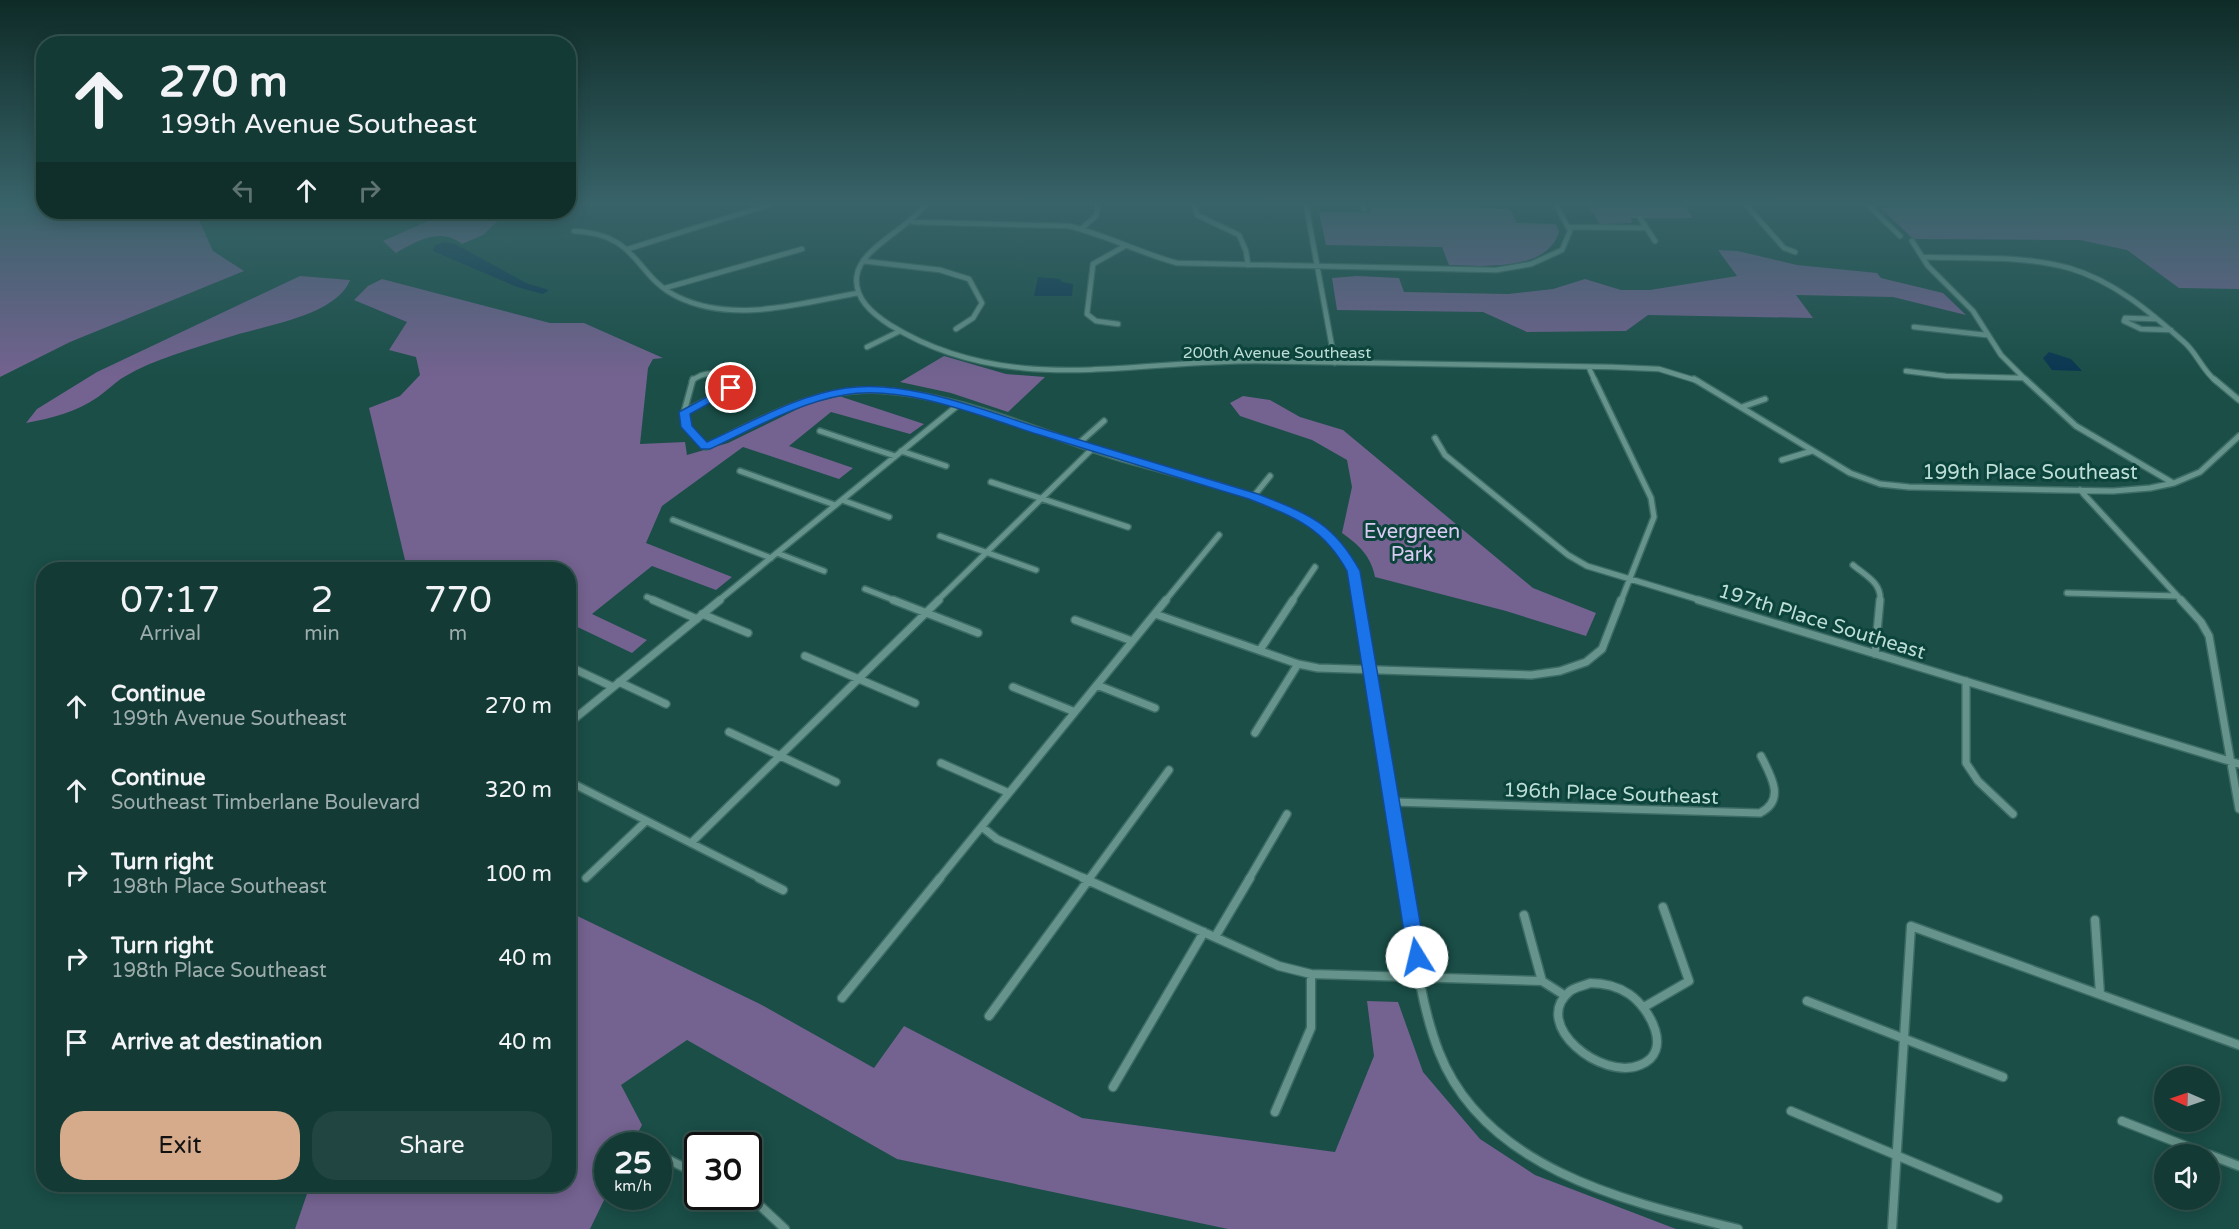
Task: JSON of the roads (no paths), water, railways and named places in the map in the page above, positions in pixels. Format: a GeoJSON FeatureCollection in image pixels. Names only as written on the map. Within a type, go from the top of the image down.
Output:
{"type":"FeatureCollection","features":[{"type":"Feature","properties":{"kind":"street"},"geometry":{"type":"LineString","coordinates":[[641,262],[676,296],[697,304],[741,309],[773,307],[858,293],[857,277],[862,262]]}},
{"type":"Feature","properties":{"kind":"street"},"geometry":{"type":"LineString","coordinates":[[665,288],[755,262]]}},
{"type":"Feature","properties":{"kind":"street"},"geometry":{"type":"LineString","coordinates":[[875,262],[940,270],[969,279],[982,303],[973,318],[956,329]]}},
{"type":"Feature","properties":{"kind":"street"},"geometry":{"type":"LineString","coordinates":[[1096,262],[1087,314],[1096,321],[1118,324]]}},
{"type":"Feature","properties":{"kind":"street"},"geometry":{"type":"LineString","coordinates":[[1183,262],[1248,266],[1496,270],[1529,262]]}},
{"type":"Feature","properties":{"kind":"street"},"geometry":{"type":"LineString","coordinates":[[1317,262],[1335,363]]}},
{"type":"Feature","properties":{"kind":"street"},"geometry":{"type":"LineString","coordinates":[[1926,262],[1973,311],[1986,335],[2022,378],[2071,422],[2174,483]]}},
{"type":"Feature","properties":{"kind":"street"},"geometry":{"type":"LineString","coordinates":[[2036,262],[2080,272],[2116,288],[2192,349],[2208,375],[2239,400]]}},
{"type":"Feature","properties":{"kind":"street","name":"200th Avenue Southeast"},"geometry":{"type":"LineString","coordinates":[[858,293],[874,314],[900,331],[988,364],[1053,372],[1206,361],[1659,369],[1682,374]]}},
{"type":"Feature","properties":{"kind":"street"},"geometry":{"type":"LineString","coordinates":[[2157,319],[2125,318],[2124,321],[2141,329],[2171,330]]}},
{"type":"Feature","properties":{"kind":"street"},"geometry":{"type":"LineString","coordinates":[[1914,327],[1986,335]]}},
{"type":"Feature","properties":{"kind":"street"},"geometry":{"type":"LineString","coordinates":[[867,347],[900,331]]}},
{"type":"Feature","properties":{"kind":"street"},"geometry":{"type":"LineString","coordinates":[[1155,614],[1298,664],[1318,668],[1371,672],[1531,675],[1564,672],[1585,665],[1602,649],[1654,517],[1651,498],[1590,368]]}},
{"type":"Feature","properties":{"kind":"street"},"geometry":{"type":"LineString","coordinates":[[1906,371],[1946,376],[2022,378]]}},
{"type":"Feature","properties":{"kind":"street"},"geometry":{"type":"LineString","coordinates":[[684,412],[731,388],[735,381],[720,374],[695,377],[692,380],[684,412],[687,427],[705,447],[804,402],[845,392],[871,389],[900,392],[957,406],[1092,449],[1253,496],[1293,512],[1320,527],[1341,547],[1353,571],[1421,976],[1429,1016],[1452,1079],[1479,1115],[1512,1144],[1556,1172],[1611,1192],[1738,1229]]}},
{"type":"Feature","properties":{"kind":"street","name":"199th Place Southeast"},"geometry":{"type":"LineString","coordinates":[[1682,374],[1742,407],[1850,473],[1891,486],[2131,490],[2174,483],[2208,467],[2239,436]]}},
{"type":"Feature","properties":{"kind":"street"},"geometry":{"type":"LineString","coordinates":[[1742,407],[1765,399]]}},
{"type":"Feature","properties":{"kind":"street"},"geometry":{"type":"LineString","coordinates":[[576,718],[957,406]]}},
{"type":"Feature","properties":{"kind":"street"},"geometry":{"type":"LineString","coordinates":[[1078,444],[1104,421]]}},
{"type":"Feature","properties":{"kind":"street"},"geometry":{"type":"LineString","coordinates":[[820,431],[895,456]]}},
{"type":"Feature","properties":{"kind":"street","name":"197th Place Southeast"},"geometry":{"type":"LineString","coordinates":[[1436,438],[1444,455],[1568,555],[1587,566],[1629,581],[2239,764]]}},
{"type":"Feature","properties":{"kind":"street"},"geometry":{"type":"LineString","coordinates":[[691,843],[1092,449]]}},
{"type":"Feature","properties":{"kind":"street"},"geometry":{"type":"LineString","coordinates":[[1782,460],[1812,450]]}},
{"type":"Feature","properties":{"kind":"street"},"geometry":{"type":"LineString","coordinates":[[901,451],[946,466]]}},
{"type":"Feature","properties":{"kind":"street"},"geometry":{"type":"LineString","coordinates":[[740,471],[835,505]]}},
{"type":"Feature","properties":{"kind":"street"},"geometry":{"type":"LineString","coordinates":[[1253,496],[1270,476]]}},
{"type":"Feature","properties":{"kind":"street"},"geometry":{"type":"LineString","coordinates":[[991,482],[1128,527]]}},
{"type":"Feature","properties":{"kind":"street"},"geometry":{"type":"LineString","coordinates":[[2080,490],[2201,622],[2209,636],[2239,809]]}},
{"type":"Feature","properties":{"kind":"street"},"geometry":{"type":"LineString","coordinates":[[842,500],[890,517]]}},
{"type":"Feature","properties":{"kind":"street"},"geometry":{"type":"LineString","coordinates":[[673,520],[771,558]]}},
{"type":"Feature","properties":{"kind":"street"},"geometry":{"type":"LineString","coordinates":[[842,998],[1219,535]]}},
{"type":"Feature","properties":{"kind":"street"},"geometry":{"type":"LineString","coordinates":[[940,536],[1036,570]]}},
{"type":"Feature","properties":{"kind":"street"},"geometry":{"type":"LineString","coordinates":[[777,553],[824,571]]}},
{"type":"Feature","properties":{"kind":"street"},"geometry":{"type":"LineString","coordinates":[[1853,565],[1876,583],[1881,591],[1875,654]]}},
{"type":"Feature","properties":{"kind":"street"},"geometry":{"type":"LineString","coordinates":[[1260,650],[1315,567]]}},
{"type":"Feature","properties":{"kind":"street"},"geometry":{"type":"LineString","coordinates":[[865,589],[978,633]]}},
{"type":"Feature","properties":{"kind":"street"},"geometry":{"type":"LineString","coordinates":[[2067,593],[2176,596]]}},
{"type":"Feature","properties":{"kind":"street"},"geometry":{"type":"LineString","coordinates":[[647,597],[748,633]]}},
{"type":"Feature","properties":{"kind":"street"},"geometry":{"type":"LineString","coordinates":[[1076,620],[1132,641]]}},
{"type":"Feature","properties":{"kind":"street"},"geometry":{"type":"LineString","coordinates":[[805,656],[915,703]]}},
{"type":"Feature","properties":{"kind":"street"},"geometry":{"type":"LineString","coordinates":[[1255,733],[1298,664]]}},
{"type":"Feature","properties":{"kind":"street"},"geometry":{"type":"LineString","coordinates":[[576,669],[666,704]]}},
{"type":"Feature","properties":{"kind":"street"},"geometry":{"type":"LineString","coordinates":[[1966,681],[1966,763],[1978,781],[2013,814]]}},
{"type":"Feature","properties":{"kind":"street"},"geometry":{"type":"LineString","coordinates":[[1097,685],[1155,708]]}},
{"type":"Feature","properties":{"kind":"street"},"geometry":{"type":"LineString","coordinates":[[1013,687],[1075,712]]}},
{"type":"Feature","properties":{"kind":"street"},"geometry":{"type":"LineString","coordinates":[[729,732],[836,782]]}},
{"type":"Feature","properties":{"kind":"street","name":"196th Place Southeast"},"geometry":{"type":"LineString","coordinates":[[1393,802],[1760,813],[1768,810],[1776,796],[1761,756]]}},
{"type":"Feature","properties":{"kind":"street"},"geometry":{"type":"LineString","coordinates":[[941,763],[1009,793]]}},
{"type":"Feature","properties":{"kind":"street"},"geometry":{"type":"LineString","coordinates":[[989,1016],[1169,770]]}},
{"type":"Feature","properties":{"kind":"street"},"geometry":{"type":"LineString","coordinates":[[576,785],[783,890]]}},
{"type":"Feature","properties":{"kind":"street"},"geometry":{"type":"LineString","coordinates":[[1215,937],[1287,814]]}},
{"type":"Feature","properties":{"kind":"street"},"geometry":{"type":"LineString","coordinates":[[586,878],[646,821]]}},
{"type":"Feature","properties":{"kind":"street"},"geometry":{"type":"LineString","coordinates":[[982,827],[997,839],[1278,966],[1311,974],[1542,981],[1564,995]]}},
{"type":"Feature","properties":{"kind":"street"},"geometry":{"type":"LineString","coordinates":[[1644,1006],[1689,981],[1664,907]]}},
{"type":"Feature","properties":{"kind":"street"},"geometry":{"type":"LineString","coordinates":[[1524,915],[1542,981]]}},
{"type":"Feature","properties":{"kind":"street"},"geometry":{"type":"LineString","coordinates":[[2095,920],[2100,994]]}},
{"type":"Feature","properties":{"kind":"street"},"geometry":{"type":"LineString","coordinates":[[1892,1229],[1911,926],[2239,1045]]}},
{"type":"Feature","properties":{"kind":"street"},"geometry":{"type":"LineString","coordinates":[[1113,1087],[1204,932]]}},
{"type":"Feature","properties":{"kind":"street"},"geometry":{"type":"LineString","coordinates":[[1275,1112],[1311,1028],[1311,974]]}},
{"type":"Feature","properties":{"kind":"street"},"geometry":{"type":"LineString","coordinates":[[1602,983],[1625,991],[1644,1006],[1656,1026],[1657,1047],[1653,1055],[1637,1067],[1614,1069],[1590,1060],[1570,1043],[1560,1023],[1560,1003],[1564,995],[1580,985],[1602,983]]}},
{"type":"Feature","properties":{"kind":"street"},"geometry":{"type":"LineString","coordinates":[[1806,1001],[2003,1077]]}},
{"type":"Feature","properties":{"kind":"street"},"geometry":{"type":"LineString","coordinates":[[1791,1111],[1998,1198]]}},
{"type":"Feature","properties":{"kind":"street"},"geometry":{"type":"LineString","coordinates":[[2122,1121],[2181,1144]]}},
{"type":"Feature","properties":{"kind":"street"},"geometry":{"type":"LineString","coordinates":[[2220,1159],[2239,1166]]}},
{"type":"Feature","properties":{"kind":"street"},"geometry":{"type":"LineString","coordinates":[[762,1208],[785,1229]]}},
{"type":"Feature","properties":{"kind":"water"},"geometry":{"type":"Polygon","coordinates":[[[459,262],[488,262],[526,283],[549,290],[543,294],[517,287],[459,262]]]}},
{"type":"Feature","properties":{"kind":"water"},"geometry":{"type":"Polygon","coordinates":[[[1038,277],[1060,279],[1062,282],[1073,284],[1072,296],[1034,296],[1038,277]]]}},
{"type":"Feature","properties":{"kind":"water"},"geometry":{"type":"Polygon","coordinates":[[[2049,352],[2071,359],[2082,371],[2052,370],[2043,358],[2049,352]]]}},
{"type":"Feature","properties":{"kind":"park label","name":"Evergreen Park"},"geometry":{"type":"Point","coordinates":[1412,542]}}]}
